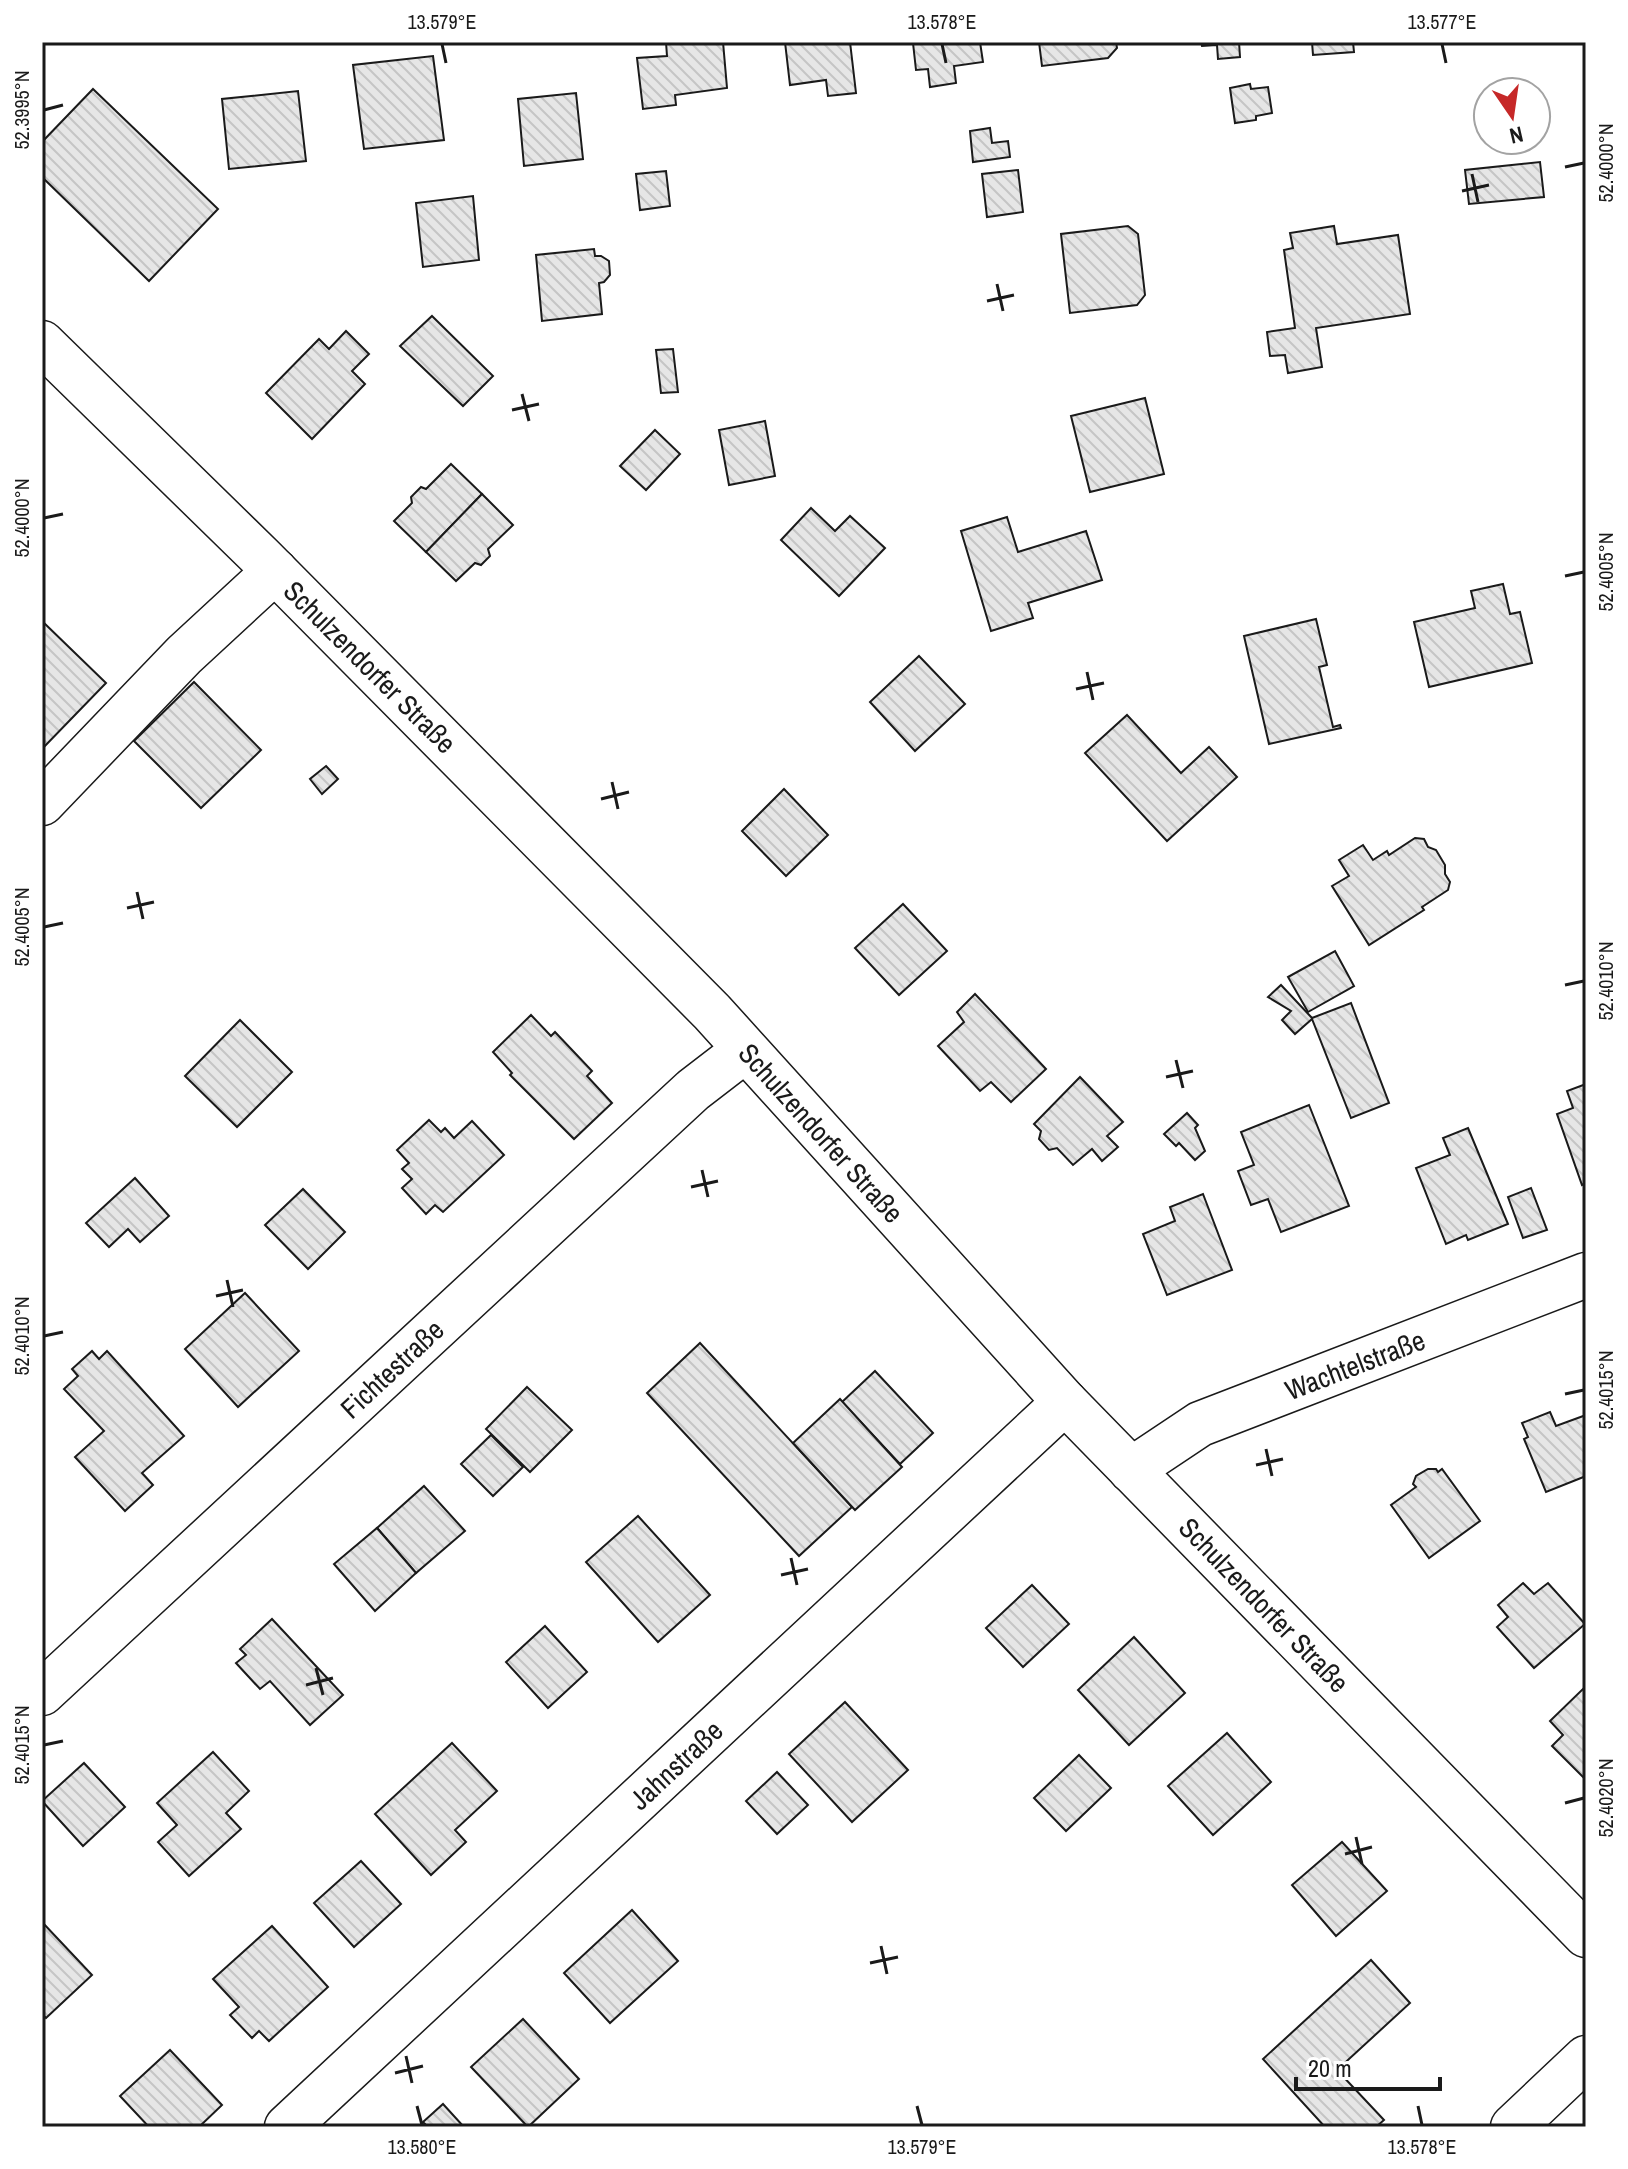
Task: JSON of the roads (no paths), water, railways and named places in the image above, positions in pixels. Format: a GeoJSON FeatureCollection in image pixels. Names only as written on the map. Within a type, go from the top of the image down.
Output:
{"type":"FeatureCollection","features":[{"type":"Feature","properties":{"kind":"street","name":"Schulzendorfer Straße"},"geometry":{"type":"LineString","coordinates":[[42,343],[275,571],[712,1012],[1065,1402],[1586,1935]]}},
{"type":"Feature","properties":{"kind":"street"},"geometry":{"type":"LineString","coordinates":[[42,803],[184,655],[275,571]]}},
{"type":"Feature","properties":{"kind":"street","name":"Fichtestraße"},"geometry":{"type":"LineString","coordinates":[[42,1693],[693,1090],[745,1050]]}},
{"type":"Feature","properties":{"kind":"street","name":"Wachtelstraße"},"geometry":{"type":"LineString","coordinates":[[1131,1470],[1200,1424],[1586,1275]]}},
{"type":"Feature","properties":{"kind":"street","name":"Jahnstraße"},"geometry":{"type":"LineString","coordinates":[[287,2127],[1065,1402]]}},
{"type":"Feature","properties":{"kind":"street"},"geometry":{"type":"LineString","coordinates":[[1513,2127],[1586,2058]]}}]}
